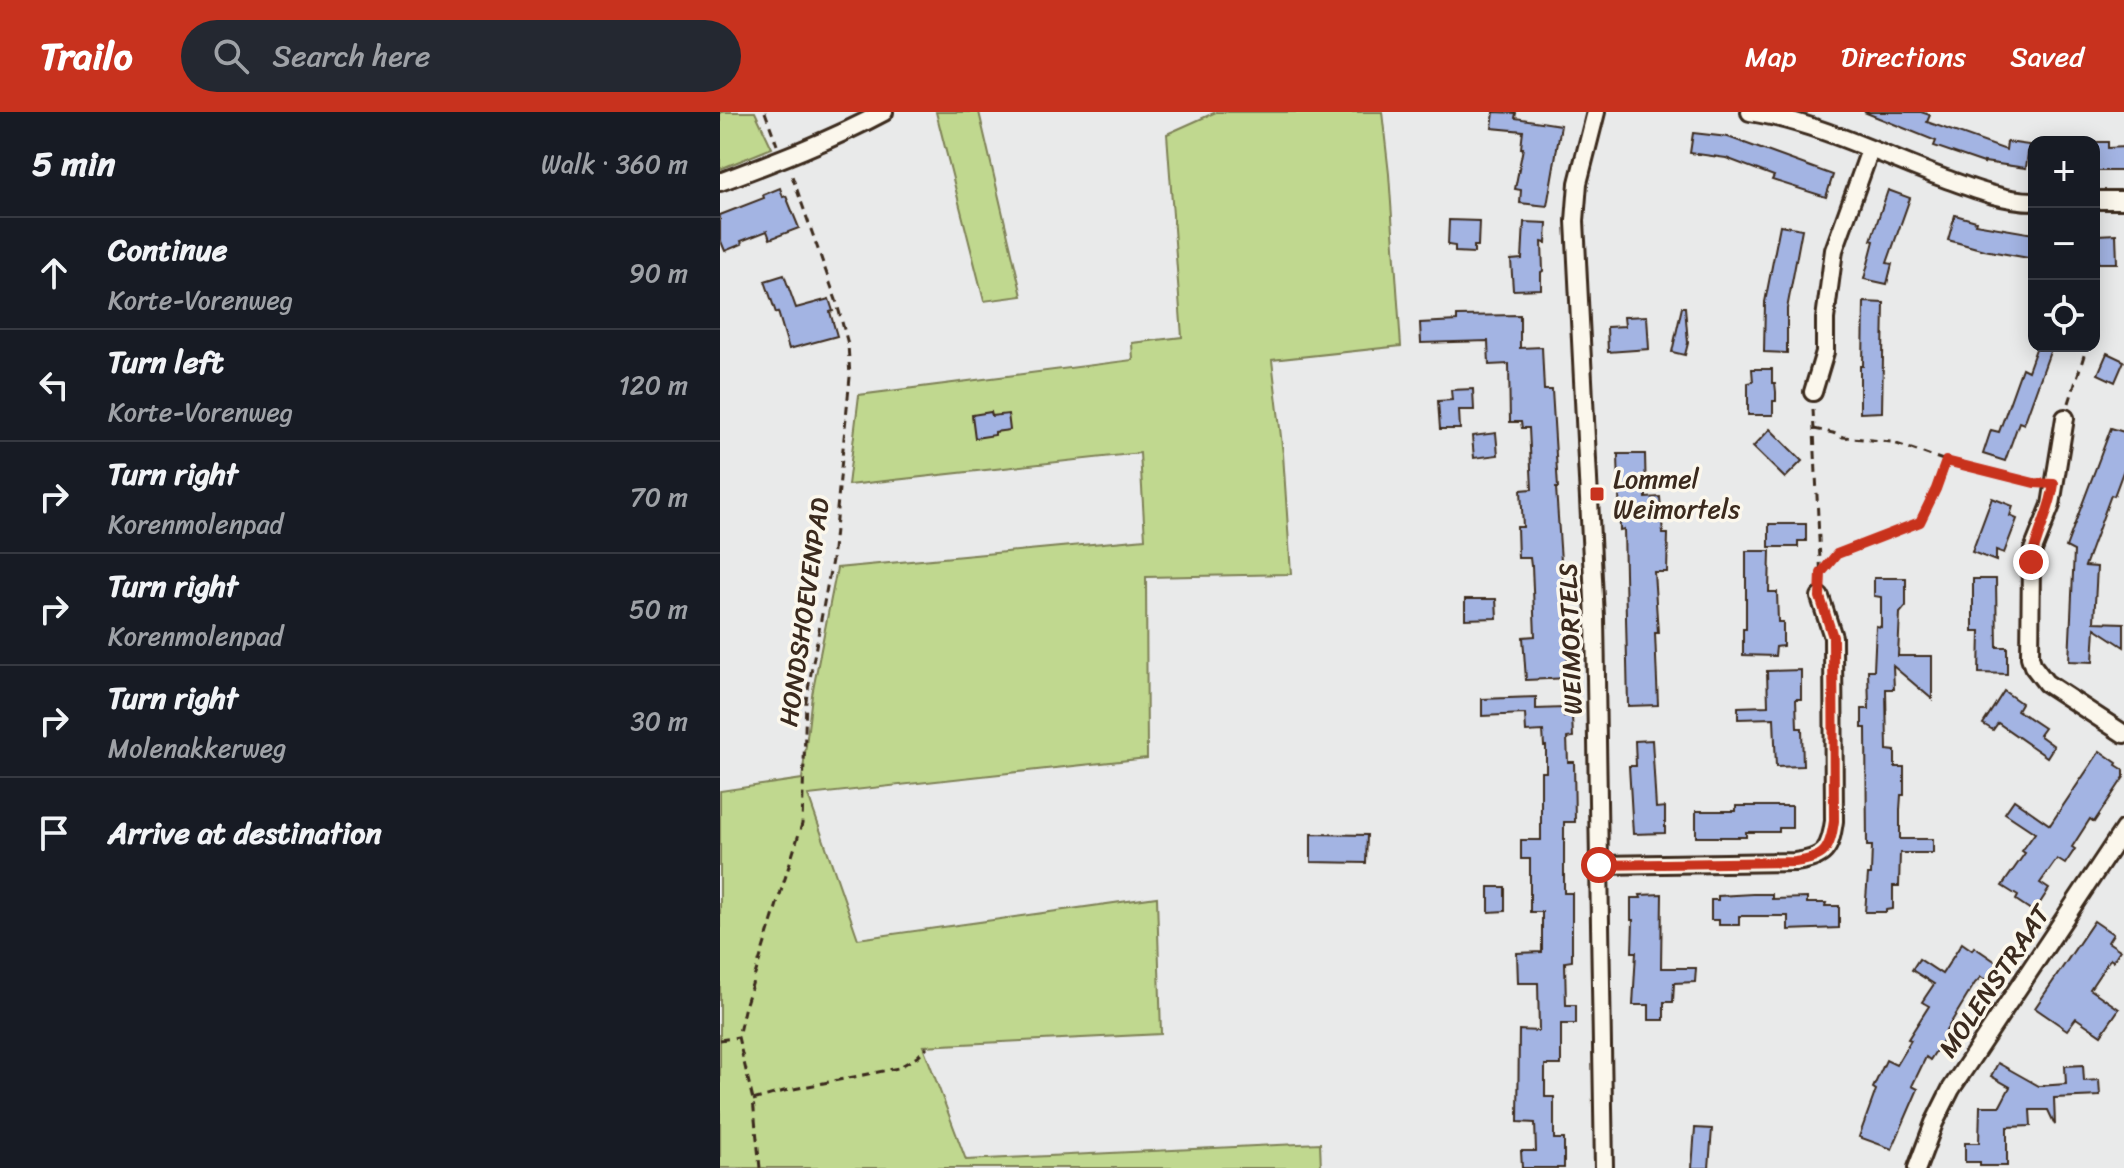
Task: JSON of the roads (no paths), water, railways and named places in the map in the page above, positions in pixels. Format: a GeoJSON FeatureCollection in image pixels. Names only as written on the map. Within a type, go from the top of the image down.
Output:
{"type":"FeatureCollection","features":[{"type":"Feature","properties":{"kind":"street"},"geometry":{"type":"LineString","coordinates":[[720,182],[884,112]]}},
{"type":"Feature","properties":{"kind":"street","name":"WEIMORTELS"},"geometry":{"type":"LineString","coordinates":[[1596,112],[1578,183],[1575,221],[1595,618],[1604,1168]]}},
{"type":"Feature","properties":{"kind":"street"},"geometry":{"type":"LineString","coordinates":[[1750,112],[1793,122],[1982,192],[2028,201]]}},
{"type":"Feature","properties":{"kind":"street"},"geometry":{"type":"LineString","coordinates":[[1813,392],[1825,352],[1825,319],[1834,250],[1870,150]]}},
{"type":"Feature","properties":{"kind":"street"},"geometry":{"type":"LineString","coordinates":[[2100,200],[2124,200]]}},
{"type":"Feature","properties":{"kind":"street"},"geometry":{"type":"LineString","coordinates":[[2065,418],[2051,505],[2031,562],[2030,657],[2046,683],[2124,734]]}},
{"type":"Feature","properties":{"kind":"street"},"geometry":{"type":"LineString","coordinates":[[1599,865],[1795,862],[1811,860],[1825,852],[1830,845],[1834,821],[1833,637],[1820,597]]}},
{"type":"Feature","properties":{"kind":"street","name":"MOLENSTRAAT"},"geometry":{"type":"LineString","coordinates":[[1917,1168],[1951,1089],[2124,829]]}},
{"type":"Feature","properties":{"kind":"place","name":"Lommel Weimortels"},"geometry":{"type":"Point","coordinates":[1597,494]}}]}
